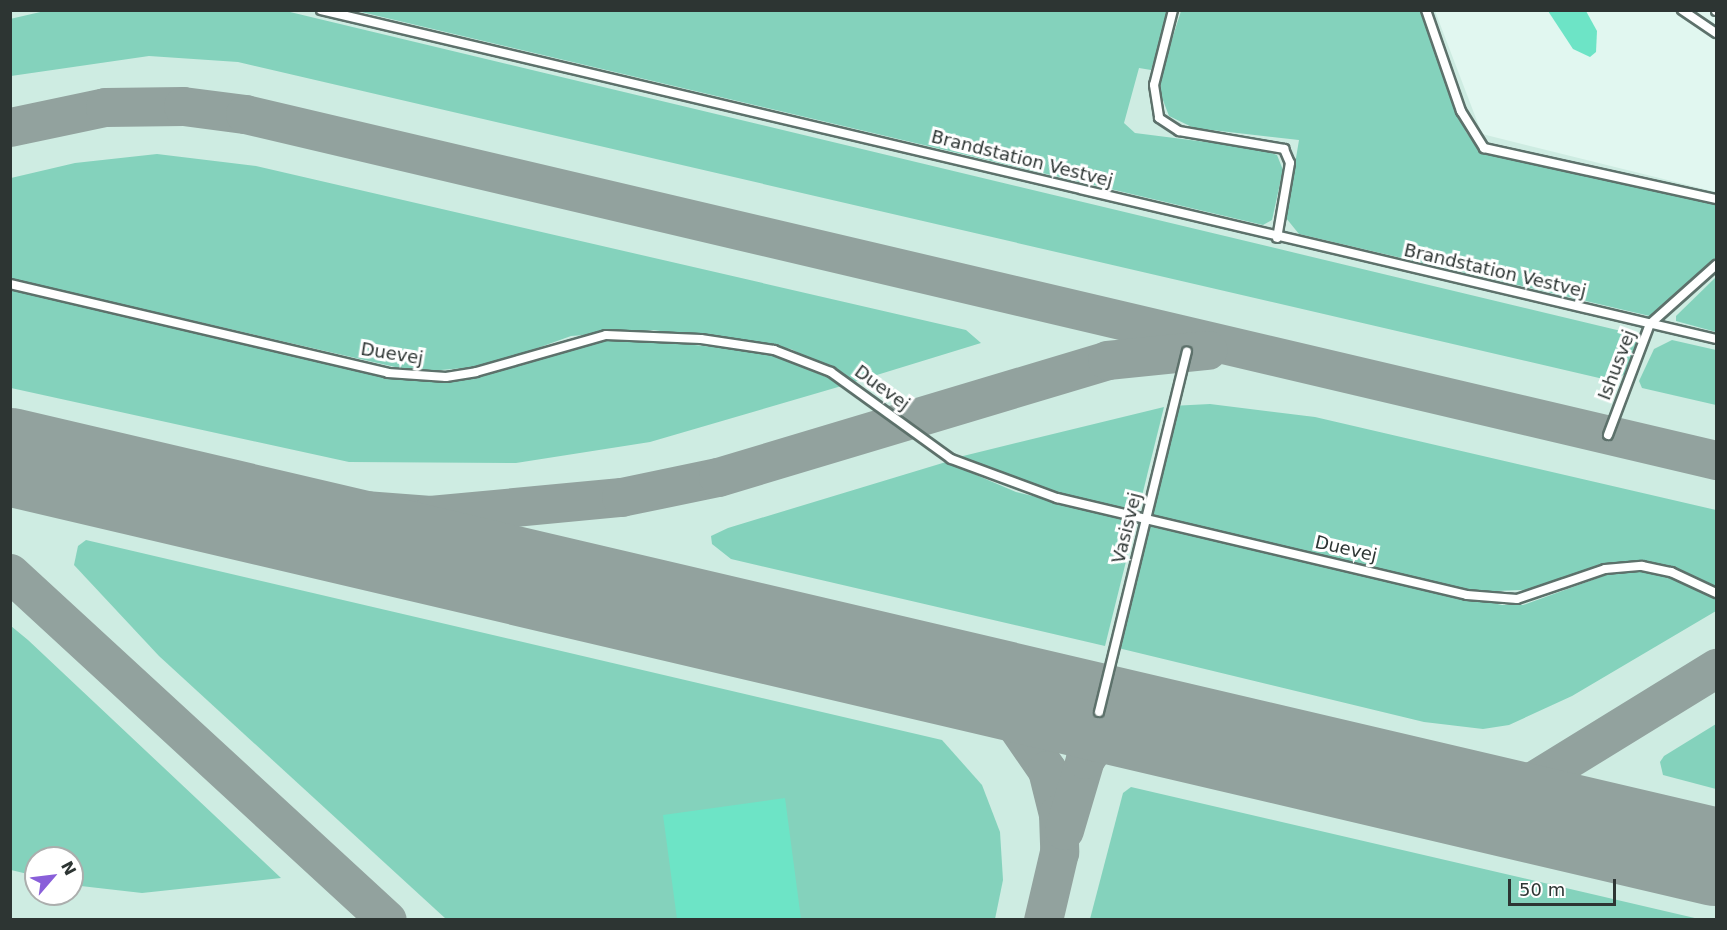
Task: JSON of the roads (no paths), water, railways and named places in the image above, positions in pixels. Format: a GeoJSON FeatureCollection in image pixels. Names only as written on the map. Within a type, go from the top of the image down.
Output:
{"type":"FeatureCollection","features":[{"type":"Feature","properties":{"kind":"lane","name":"Brandstation Vestvej"},"geometry":{"type":"LineString","coordinates":[[321,10],[1277,238],[1716,339]]}},
{"type":"Feature","properties":{"kind":"lane"},"geometry":{"type":"LineString","coordinates":[[1173,10],[1154,85],[1159,118],[1179,131],[1284,149],[1290,164],[1277,238]]}},
{"type":"Feature","properties":{"kind":"lane"},"geometry":{"type":"LineString","coordinates":[[1426,10],[1461,111],[1484,148],[1716,199]]}},
{"type":"Feature","properties":{"kind":"lane"},"geometry":{"type":"LineString","coordinates":[[1682,10],[1716,33]]}},
{"type":"Feature","properties":{"kind":"lane","name":"Ishusvej"},"geometry":{"type":"LineString","coordinates":[[1608,435],[1650,324],[1716,265]]}},
{"type":"Feature","properties":{"kind":"lane","name":"Duevej"},"geometry":{"type":"LineString","coordinates":[[10,284],[388,373],[446,377],[476,372],[606,335],[701,339],[774,350],[831,372],[979,474],[1146,519],[1467,595],[1517,599],[1605,569],[1642,566],[1671,572],[1716,593]]}},
{"type":"Feature","properties":{"kind":"lane","name":"Vasisvej"},"geometry":{"type":"LineString","coordinates":[[1099,712],[1187,352]]}}]}
